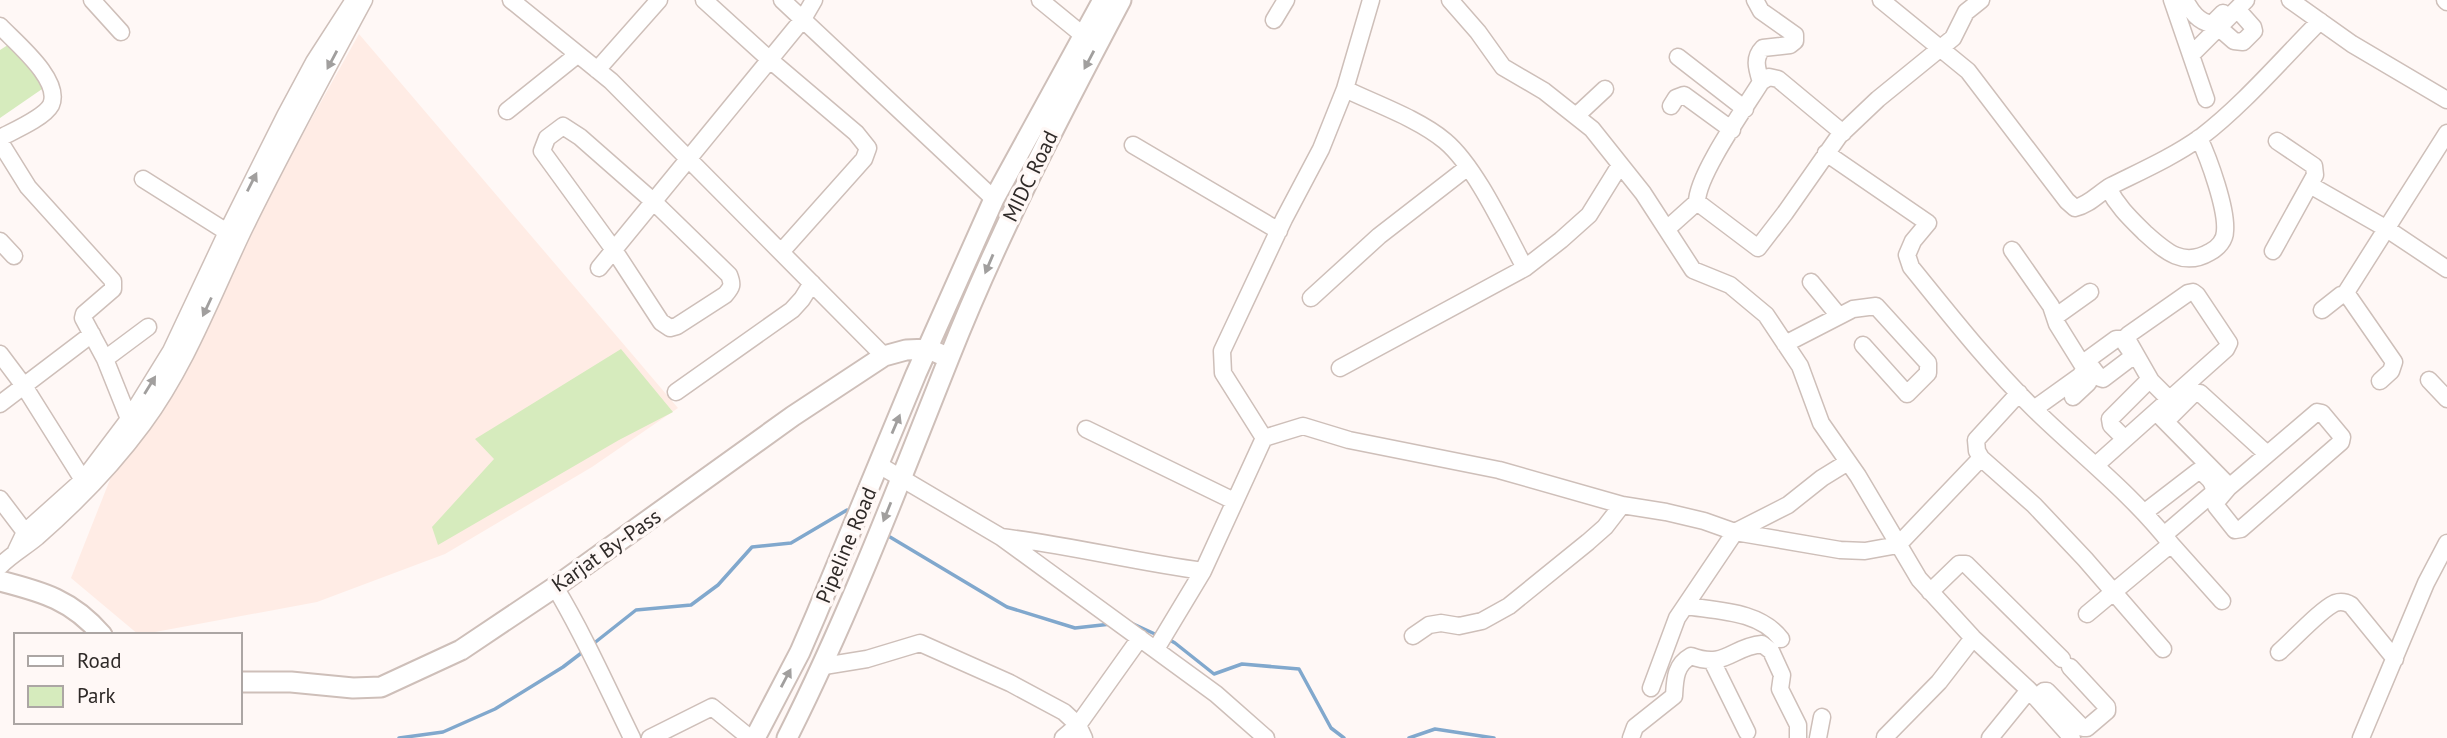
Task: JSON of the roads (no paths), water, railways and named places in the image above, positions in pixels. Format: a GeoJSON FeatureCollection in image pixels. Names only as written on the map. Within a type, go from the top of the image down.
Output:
{"type":"FeatureCollection","features":[{"type":"Feature","properties":{"kind":"main road","name":"MIDC Road"},"geometry":{"type":"LineString","coordinates":[[929,349],[994,199],[1103,0]]}},
{"type":"Feature","properties":{"kind":"main road","name":"MIDC Road"},"geometry":{"type":"LineString","coordinates":[[949,358],[1013,208],[1121,0]]}},
{"type":"Feature","properties":{"kind":"main road"},"geometry":{"type":"LineString","coordinates":[[929,349],[949,358]]}},
{"type":"Feature","properties":{"kind":"main road","name":"Pipeline Road"},"geometry":{"type":"LineString","coordinates":[[752,738],[800,652],[929,349]]}},
{"type":"Feature","properties":{"kind":"main road","name":"Karjat By-Pass"},"geometry":{"type":"LineString","coordinates":[[242,682],[381,687],[461,650],[555,587],[793,416],[884,356],[906,350],[929,349]]}},
{"type":"Feature","properties":{"kind":"main road","name":"Pipeline Road"},"geometry":{"type":"LineString","coordinates":[[787,738],[824,666],[949,358]]}},
{"type":"Feature","properties":{"kind":"main road"},"geometry":{"type":"LineString","coordinates":[[0,581],[57,598],[87,617],[100,633]]}},
{"type":"Feature","properties":{"kind":"street"},"geometry":{"type":"LineString","coordinates":[[92,0],[121,32]]}},
{"type":"Feature","properties":{"kind":"street"},"geometry":{"type":"LineString","coordinates":[[0,566],[34,539],[107,469],[171,352],[227,232],[314,62],[354,0]]}},
{"type":"Feature","properties":{"kind":"street"},"geometry":{"type":"LineString","coordinates":[[16,551],[25,532],[83,480],[134,424],[182,362],[260,197],[364,0]]}},
{"type":"Feature","properties":{"kind":"street"},"geometry":{"type":"LineString","coordinates":[[511,0],[611,80],[884,356]]}},
{"type":"Feature","properties":{"kind":"street"},"geometry":{"type":"LineString","coordinates":[[597,70],[659,0]]}},
{"type":"Feature","properties":{"kind":"street"},"geometry":{"type":"LineString","coordinates":[[704,0],[769,60],[856,133],[868,148],[864,159],[781,252]]}},
{"type":"Feature","properties":{"kind":"street"},"geometry":{"type":"LineString","coordinates":[[782,0],[994,199]]}},
{"type":"Feature","properties":{"kind":"street"},"geometry":{"type":"LineString","coordinates":[[599,268],[803,19],[814,0]]}},
{"type":"Feature","properties":{"kind":"street"},"geometry":{"type":"LineString","coordinates":[[1041,0],[1084,36]]}},
{"type":"Feature","properties":{"kind":"street"},"geometry":{"type":"LineString","coordinates":[[1274,20],[1286,0]]}},
{"type":"Feature","properties":{"kind":"street"},"geometry":{"type":"LineString","coordinates":[[1264,438],[1223,373],[1222,351],[1321,149],[1345,89],[1371,0]]}},
{"type":"Feature","properties":{"kind":"street"},"geometry":{"type":"LineString","coordinates":[[1450,0],[1478,32],[1503,67],[1544,91],[1592,129],[1668,228],[1693,270],[1730,285],[1766,315],[1800,366],[1821,423],[1848,462],[1919,579],[1973,638],[2033,694],[2072,738]]}},
{"type":"Feature","properties":{"kind":"street"},"geometry":{"type":"LineString","coordinates":[[1755,0],[1761,11],[1795,35],[1796,41],[1790,45],[1763,48],[1758,53],[1756,61],[1761,82]]}},
{"type":"Feature","properties":{"kind":"street"},"geometry":{"type":"LineString","coordinates":[[1881,0],[1968,71],[2075,208],[2199,138],[2224,118],[2320,21]]}},
{"type":"Feature","properties":{"kind":"street"},"geometry":{"type":"LineString","coordinates":[[1697,202],[1758,248],[1843,133],[1878,99],[1953,38],[1966,12],[1982,0]]}},
{"type":"Feature","properties":{"kind":"street"},"geometry":{"type":"LineString","coordinates":[[2172,0],[2206,99]]}},
{"type":"Feature","properties":{"kind":"street"},"geometry":{"type":"LineString","coordinates":[[2185,0],[2204,22],[2211,24],[2260,0]]}},
{"type":"Feature","properties":{"kind":"street"},"geometry":{"type":"LineString","coordinates":[[2290,0],[2352,44],[2447,100]]}},
{"type":"Feature","properties":{"kind":"street"},"geometry":{"type":"LineString","coordinates":[[2191,55],[2233,12]]}},
{"type":"Feature","properties":{"kind":"street"},"geometry":{"type":"LineString","coordinates":[[0,26],[43,71],[53,90],[50,106],[39,117],[0,140],[28,187],[113,281],[113,289],[83,316],[134,424]]}},
{"type":"Feature","properties":{"kind":"street"},"geometry":{"type":"LineString","coordinates":[[507,111],[578,55]]}},
{"type":"Feature","properties":{"kind":"street"},"geometry":{"type":"LineString","coordinates":[[1678,57],[1745,109]]}},
{"type":"Feature","properties":{"kind":"street"},"geometry":{"type":"LineString","coordinates":[[1668,228],[1697,202],[1697,193],[1708,169],[1761,82],[1769,77],[1778,79],[1843,133]]}},
{"type":"Feature","properties":{"kind":"street"},"geometry":{"type":"LineString","coordinates":[[1345,89],[1443,139],[1455,150],[1468,167],[1525,268]]}},
{"type":"Feature","properties":{"kind":"street"},"geometry":{"type":"LineString","coordinates":[[1576,116],[1605,89]]}},
{"type":"Feature","properties":{"kind":"street"},"geometry":{"type":"LineString","coordinates":[[1671,106],[1676,98],[1684,95],[1732,130]]}},
{"type":"Feature","properties":{"kind":"street"},"geometry":{"type":"LineString","coordinates":[[560,127],[567,128],[654,202],[729,275],[731,288],[677,326],[665,327],[614,250],[542,151],[547,138],[560,127]]}},
{"type":"Feature","properties":{"kind":"street"},"geometry":{"type":"LineString","coordinates":[[2322,310],[2345,294],[2447,133]]}},
{"type":"Feature","properties":{"kind":"street"},"geometry":{"type":"LineString","coordinates":[[2108,188],[2116,204],[2128,218],[2163,251],[2183,260],[2212,251],[2221,244],[2225,233],[2224,216],[2208,157],[2199,138]]}},
{"type":"Feature","properties":{"kind":"street"},"geometry":{"type":"LineString","coordinates":[[2273,251],[2315,175],[2314,166],[2277,141]]}},
{"type":"Feature","properties":{"kind":"street"},"geometry":{"type":"LineString","coordinates":[[1133,145],[1279,231]]}},
{"type":"Feature","properties":{"kind":"street"},"geometry":{"type":"LineString","coordinates":[[1826,153],[1928,223],[1906,255],[1911,267],[2019,393],[2145,512],[2222,601]]}},
{"type":"Feature","properties":{"kind":"street"},"geometry":{"type":"LineString","coordinates":[[1340,368],[1525,268],[1589,215],[1620,165]]}},
{"type":"Feature","properties":{"kind":"street"},"geometry":{"type":"LineString","coordinates":[[1311,298],[1379,236],[1468,167]]}},
{"type":"Feature","properties":{"kind":"street"},"geometry":{"type":"LineString","coordinates":[[143,179],[227,232]]}},
{"type":"Feature","properties":{"kind":"street"},"geometry":{"type":"LineString","coordinates":[[2310,185],[2387,229],[2447,270]]}},
{"type":"Feature","properties":{"kind":"street"},"geometry":{"type":"LineString","coordinates":[[0,241],[14,256]]}},
{"type":"Feature","properties":{"kind":"street"},"geometry":{"type":"LineString","coordinates":[[2012,250],[2051,306],[2057,324],[2084,366],[2088,383],[2073,397]]}},
{"type":"Feature","properties":{"kind":"street"},"geometry":{"type":"LineString","coordinates":[[1811,282],[1839,316]]}},
{"type":"Feature","properties":{"kind":"street"},"geometry":{"type":"LineString","coordinates":[[676,392],[792,310],[812,283]]}},
{"type":"Feature","properties":{"kind":"street"},"geometry":{"type":"LineString","coordinates":[[2055,317],[2090,292]]}},
{"type":"Feature","properties":{"kind":"street"},"geometry":{"type":"LineString","coordinates":[[2161,417],[2169,400],[2226,349],[2229,343],[2193,292],[2128,335],[2127,339],[2151,381],[2169,400]]}},
{"type":"Feature","properties":{"kind":"street"},"geometry":{"type":"LineString","coordinates":[[2345,294],[2394,362],[2394,367],[2380,381]]}},
{"type":"Feature","properties":{"kind":"street"},"geometry":{"type":"LineString","coordinates":[[1785,344],[1860,307],[1876,306],[1928,363],[1928,373],[1907,394],[1863,345]]}},
{"type":"Feature","properties":{"kind":"street"},"geometry":{"type":"LineString","coordinates":[[105,359],[148,327]]}},
{"type":"Feature","properties":{"kind":"street"},"geometry":{"type":"LineString","coordinates":[[0,404],[92,334]]}},
{"type":"Feature","properties":{"kind":"street"},"geometry":{"type":"LineString","coordinates":[[0,354],[24,386],[83,480]]}},
{"type":"Feature","properties":{"kind":"street"},"geometry":{"type":"LineString","coordinates":[[2034,409],[2084,366]]}},
{"type":"Feature","properties":{"kind":"street"},"geometry":{"type":"LineString","coordinates":[[2429,380],[2447,399]]}},
{"type":"Feature","properties":{"kind":"street"},"geometry":{"type":"LineString","coordinates":[[2125,439],[2111,425],[2110,419],[2151,381]]}},
{"type":"Feature","properties":{"kind":"street"},"geometry":{"type":"LineString","coordinates":[[2019,393],[1976,440],[1977,451],[1981,458],[2034,505],[2164,649]]}},
{"type":"Feature","properties":{"kind":"street"},"geometry":{"type":"LineString","coordinates":[[2096,465],[2125,439],[2194,393],[2200,393],[2267,454]]}},
{"type":"Feature","properties":{"kind":"street"},"geometry":{"type":"LineString","coordinates":[[2318,412],[2322,413],[2342,437],[2341,442],[2307,473],[2241,529],[2235,530],[2216,506],[2228,488],[2318,412]]}},
{"type":"Feature","properties":{"kind":"street"},"geometry":{"type":"LineString","coordinates":[[2161,417],[2228,488]]}},
{"type":"Feature","properties":{"kind":"street"},"geometry":{"type":"LineString","coordinates":[[1158,645],[1203,571],[1264,438],[1303,426],[1392,450],[1499,470],[1622,505],[1691,518],[1735,533],[1840,550],[1865,551],[1898,545],[1981,458]]}},
{"type":"Feature","properties":{"kind":"street"},"geometry":{"type":"LineString","coordinates":[[1086,429],[1234,501]]}},
{"type":"Feature","properties":{"kind":"street"},"geometry":{"type":"LineString","coordinates":[[1651,688],[1677,618],[1735,533],[1787,505],[1848,462]]}},
{"type":"Feature","properties":{"kind":"street"},"geometry":{"type":"LineString","coordinates":[[879,465],[1001,537],[1073,592],[1137,636],[1158,645],[1265,738]]}},
{"type":"Feature","properties":{"kind":"street"},"geometry":{"type":"LineString","coordinates":[[2087,614],[2113,592],[2213,493],[2213,484],[2205,474],[2197,472],[2145,512]]}},
{"type":"Feature","properties":{"kind":"street"},"geometry":{"type":"LineString","coordinates":[[0,499],[25,532]]}},
{"type":"Feature","properties":{"kind":"street"},"geometry":{"type":"LineString","coordinates":[[1413,636],[1429,625],[1441,623],[1459,626],[1482,621],[1509,606],[1605,527],[1622,505]]}},
{"type":"Feature","properties":{"kind":"street"},"geometry":{"type":"LineString","coordinates":[[1001,537],[1082,548],[1153,564],[1203,571]]}},
{"type":"Feature","properties":{"kind":"street"},"geometry":{"type":"LineString","coordinates":[[2361,738],[2426,583],[2447,543]]}},
{"type":"Feature","properties":{"kind":"street"},"geometry":{"type":"LineString","coordinates":[[1930,592],[1959,564],[1966,564],[2107,707],[2107,711],[2087,728],[2083,728],[2044,691],[2033,694],[1990,738]]}},
{"type":"Feature","properties":{"kind":"street"},"geometry":{"type":"LineString","coordinates":[[555,587],[580,629],[632,738]]}},
{"type":"Feature","properties":{"kind":"street"},"geometry":{"type":"LineString","coordinates":[[2279,652],[2328,609],[2337,603],[2346,602],[2395,659]]}},
{"type":"Feature","properties":{"kind":"street"},"geometry":{"type":"LineString","coordinates":[[1686,606],[1730,612],[1763,622],[1775,630],[1781,639]]}},
{"type":"Feature","properties":{"kind":"street"},"geometry":{"type":"LineString","coordinates":[[1063,738],[1081,732],[1137,636]]}},
{"type":"Feature","properties":{"kind":"street"},"geometry":{"type":"LineString","coordinates":[[1885,737],[1939,682],[1973,638]]}},
{"type":"Feature","properties":{"kind":"street"},"geometry":{"type":"LineString","coordinates":[[824,666],[867,659],[920,643],[1010,682],[1064,712],[1081,732]]}},
{"type":"Feature","properties":{"kind":"street"},"geometry":{"type":"LineString","coordinates":[[1631,738],[1634,727],[1674,696],[1676,675],[1681,662],[1691,656],[1706,662],[1720,660],[1752,645],[1767,646],[1782,675],[1780,689],[1798,725],[1798,738]]}},
{"type":"Feature","properties":{"kind":"street"},"geometry":{"type":"LineString","coordinates":[[1712,661],[1747,732]]}},
{"type":"Feature","properties":{"kind":"street"},"geometry":{"type":"LineString","coordinates":[[650,738],[712,707],[752,738]]}},
{"type":"Feature","properties":{"kind":"street"},"geometry":{"type":"LineString","coordinates":[[1818,738],[1822,717]]}},
{"type":"Feature","properties":{"kind":"waterway"},"geometry":{"type":"LineString","coordinates":[[593,644],[636,610],[691,605],[718,585],[752,547],[791,543],[847,510]]}},
{"type":"Feature","properties":{"kind":"waterway"},"geometry":{"type":"LineString","coordinates":[[890,537],[1007,607],[1075,628],[1111,624]]}},
{"type":"Feature","properties":{"kind":"waterway"},"geometry":{"type":"LineString","coordinates":[[1129,622],[1157,635]]}},
{"type":"Feature","properties":{"kind":"waterway"},"geometry":{"type":"LineString","coordinates":[[1168,639],[1214,674],[1242,664],[1299,669],[1331,728],[1344,738]]}},
{"type":"Feature","properties":{"kind":"waterway"},"geometry":{"type":"LineString","coordinates":[[399,738],[443,732],[495,709],[584,651]]}},
{"type":"Feature","properties":{"kind":"waterway"},"geometry":{"type":"LineString","coordinates":[[1409,738],[1435,729],[1494,738]]}}]}
